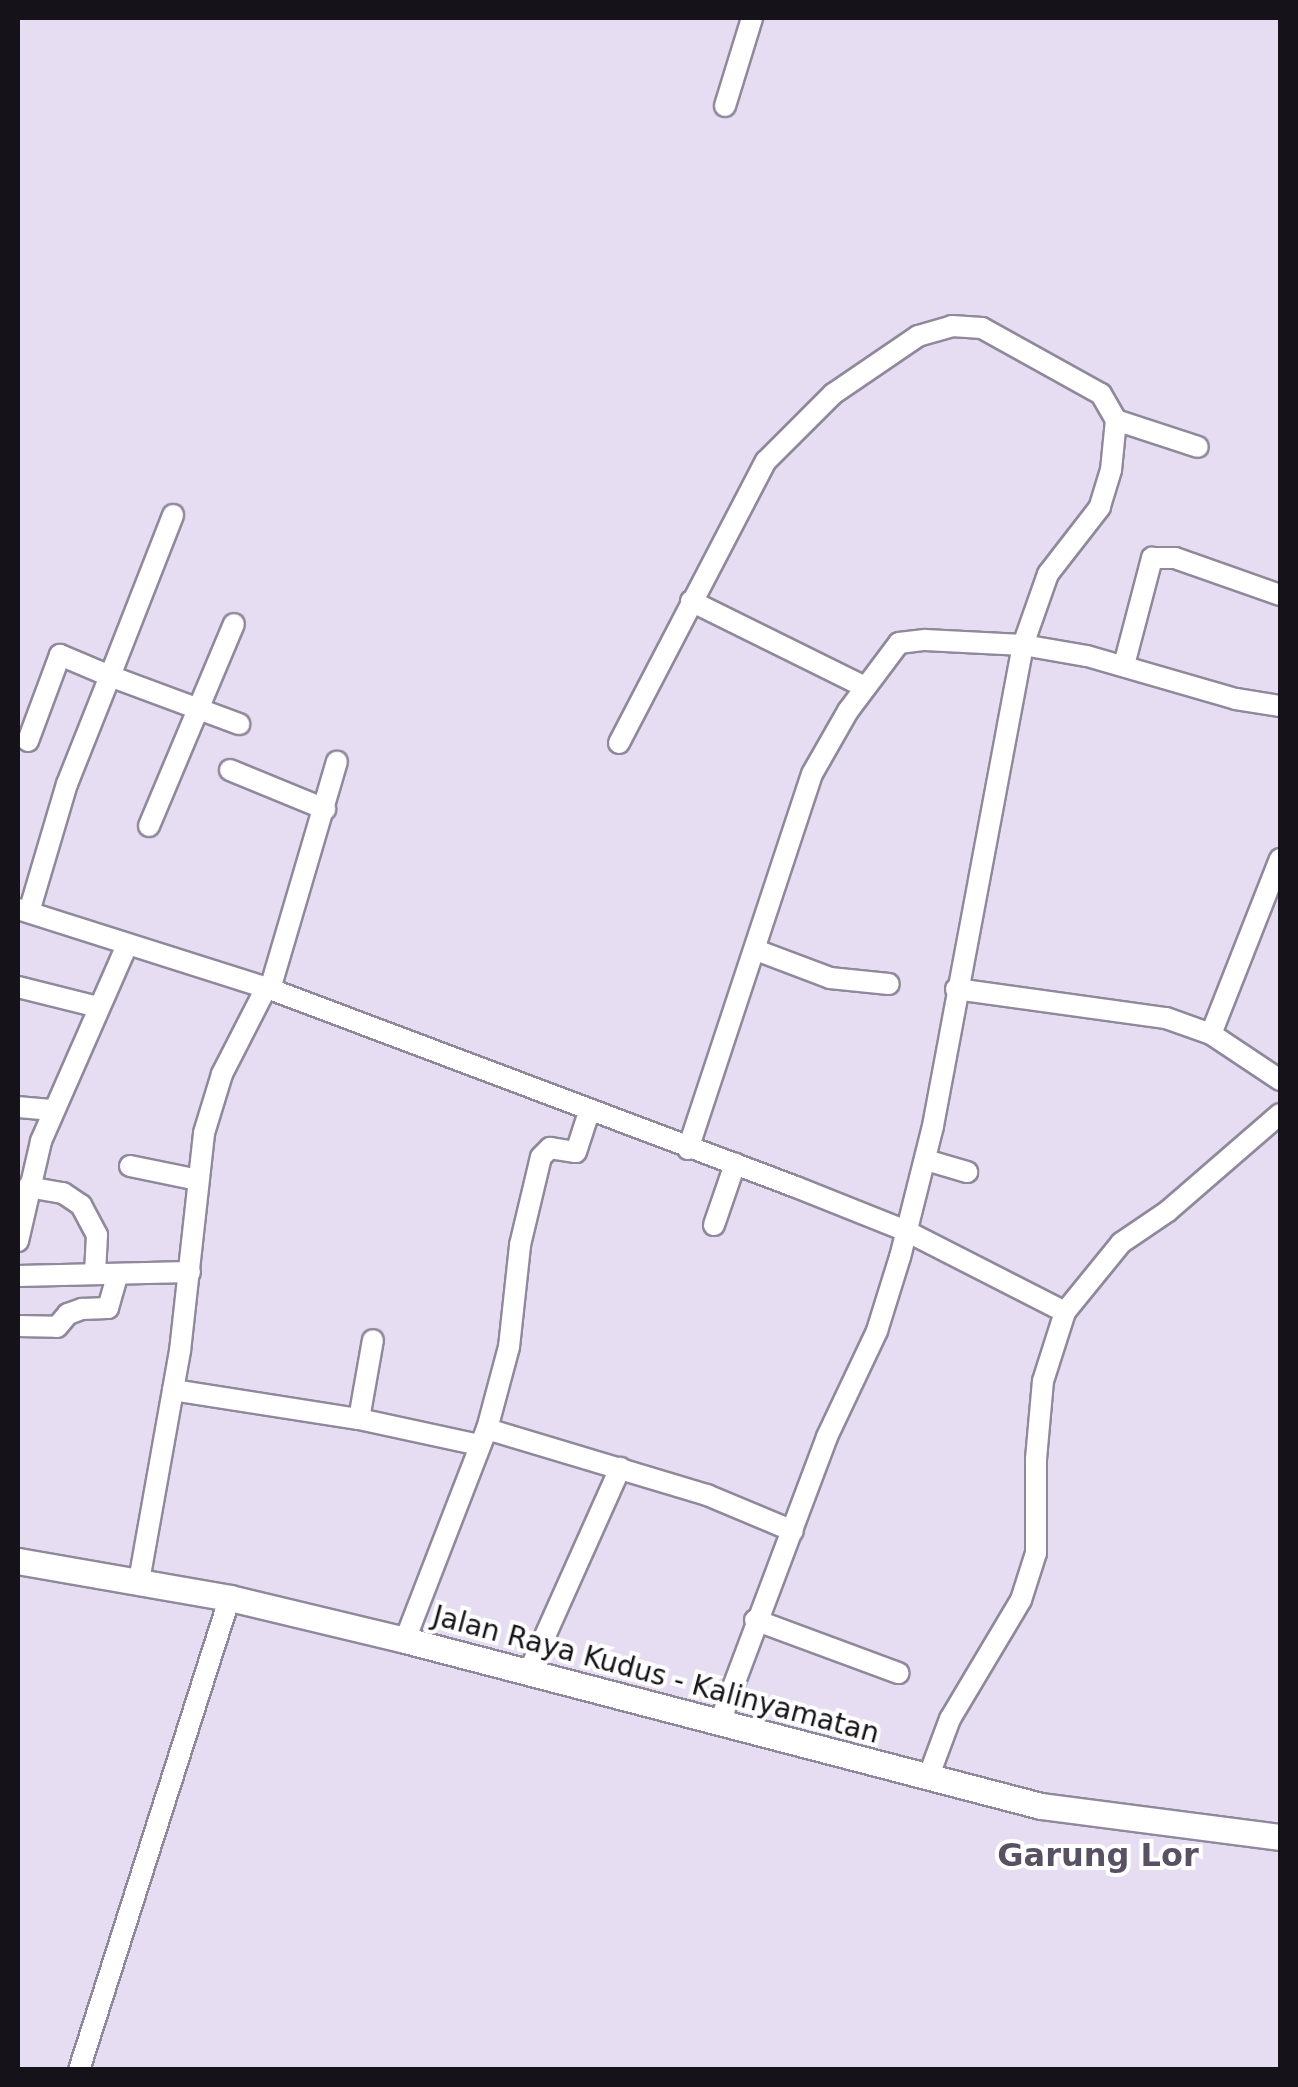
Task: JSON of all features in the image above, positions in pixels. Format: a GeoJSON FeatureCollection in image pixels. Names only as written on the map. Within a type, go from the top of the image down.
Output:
{"type":"FeatureCollection","features":[{"type":"Feature","properties":{"kind":"main road","name":"Jalan Raya Kudus - Kalinyamatan"},"geometry":{"type":"LineString","coordinates":[[18,1561],[230,1598],[720,1720],[928,1778],[1080,1813],[1280,1837]]}},
{"type":"Feature","properties":{"kind":"street"},"geometry":{"type":"LineString","coordinates":[[725,106],[752,18]]}},
{"type":"Feature","properties":{"kind":"street"},"geometry":{"type":"LineString","coordinates":[[619,743],[766,461],[833,394],[918,336],[952,326],[982,328],[1101,394],[1116,420],[1111,470],[1100,507],[1058,555],[1023,645],[926,1160],[906,1231],[876,1331],[827,1437],[720,1720]]}},
{"type":"Feature","properties":{"kind":"street"},"geometry":{"type":"LineString","coordinates":[[1116,420],[1198,447]]}},
{"type":"Feature","properties":{"kind":"street"},"geometry":{"type":"LineString","coordinates":[[174,515],[67,784],[23,911],[268,989],[735,1164],[906,1231],[1065,1312]]}},
{"type":"Feature","properties":{"kind":"street"},"geometry":{"type":"LineString","coordinates":[[1124,665],[1152,558],[1176,558],[1280,595]]}},
{"type":"Feature","properties":{"kind":"street"},"geometry":{"type":"LineString","coordinates":[[691,601],[865,688]]}},
{"type":"Feature","properties":{"kind":"street"},"geometry":{"type":"LineString","coordinates":[[149,826],[234,624]]}},
{"type":"Feature","properties":{"kind":"street"},"geometry":{"type":"LineString","coordinates":[[688,1149],[812,774],[865,688],[902,641],[1023,645],[1124,665],[1236,699],[1280,706]]}},
{"type":"Feature","properties":{"kind":"street"},"geometry":{"type":"LineString","coordinates":[[28,740],[56,654],[239,724]]}},
{"type":"Feature","properties":{"kind":"street"},"geometry":{"type":"LineString","coordinates":[[138,1581],[174,1390],[198,1180],[213,1096],[268,989],[337,762]]}},
{"type":"Feature","properties":{"kind":"street"},"geometry":{"type":"LineString","coordinates":[[230,770],[325,808]]}},
{"type":"Feature","properties":{"kind":"street"},"geometry":{"type":"LineString","coordinates":[[1211,1034],[1280,860]]}},
{"type":"Feature","properties":{"kind":"street"},"geometry":{"type":"LineString","coordinates":[[18,1241],[20,1214],[53,1110],[127,945]]}},
{"type":"Feature","properties":{"kind":"street"},"geometry":{"type":"LineString","coordinates":[[756,950],[830,978],[889,984]]}},
{"type":"Feature","properties":{"kind":"street"},"geometry":{"type":"LineString","coordinates":[[18,987],[98,1008]]}},
{"type":"Feature","properties":{"kind":"street"},"geometry":{"type":"LineString","coordinates":[[956,989],[1166,1018],[1211,1034],[1280,1080]]}},
{"type":"Feature","properties":{"kind":"street"},"geometry":{"type":"LineString","coordinates":[[18,1107],[53,1110]]}},
{"type":"Feature","properties":{"kind":"street"},"geometry":{"type":"LineString","coordinates":[[405,1640],[483,1437],[509,1347],[520,1245],[541,1157],[550,1148],[576,1152],[589,1112]]}},
{"type":"Feature","properties":{"kind":"street"},"geometry":{"type":"LineString","coordinates":[[928,1778],[959,1702],[1021,1600],[1036,1553],[1036,1460],[1044,1382],[1065,1312],[1121,1243],[1168,1211],[1280,1114]]}},
{"type":"Feature","properties":{"kind":"street"},"geometry":{"type":"LineString","coordinates":[[926,1160],[967,1172]]}},
{"type":"Feature","properties":{"kind":"street"},"geometry":{"type":"LineString","coordinates":[[714,1225],[735,1164]]}},
{"type":"Feature","properties":{"kind":"street"},"geometry":{"type":"LineString","coordinates":[[130,1166],[198,1180]]}},
{"type":"Feature","properties":{"kind":"street"},"geometry":{"type":"LineString","coordinates":[[28,1187],[63,1193],[81,1205],[97,1234],[95,1274]]}},
{"type":"Feature","properties":{"kind":"street"},"geometry":{"type":"LineString","coordinates":[[18,1276],[190,1272]]}},
{"type":"Feature","properties":{"kind":"street"},"geometry":{"type":"LineString","coordinates":[[18,1326],[56,1326],[68,1314],[111,1306],[118,1274]]}},
{"type":"Feature","properties":{"kind":"street"},"geometry":{"type":"LineString","coordinates":[[360,1419],[373,1340]]}},
{"type":"Feature","properties":{"kind":"street"},"geometry":{"type":"LineString","coordinates":[[174,1390],[483,1437],[620,1468],[707,1495],[793,1531]]}},
{"type":"Feature","properties":{"kind":"street"},"geometry":{"type":"LineString","coordinates":[[528,1674],[620,1468]]}},
{"type":"Feature","properties":{"kind":"street"},"geometry":{"type":"LineString","coordinates":[[79,2070],[230,1598]]}},
{"type":"Feature","properties":{"kind":"street"},"geometry":{"type":"LineString","coordinates":[[755,1620],[898,1673]]}},
{"type":"Feature","properties":{"kind":"district","name":"Garung Lor"},"geometry":{"type":"Point","coordinates":[1098,1855]}}]}
